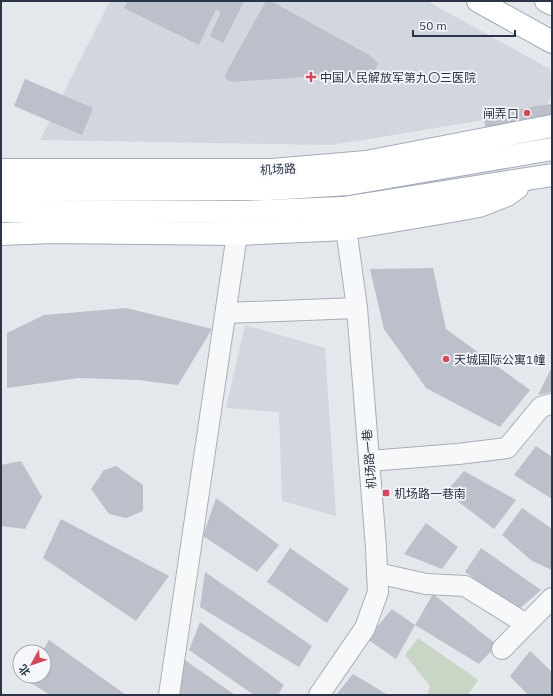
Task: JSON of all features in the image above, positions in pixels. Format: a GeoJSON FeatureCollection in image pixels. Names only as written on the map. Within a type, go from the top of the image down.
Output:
{"type":"FeatureCollection","features":[{"type":"Feature","properties":{"kind":"main road"},"geometry":{"type":"LineString","coordinates":[[478,1],[552,42]]}},
{"type":"Feature","properties":{"kind":"main road"},"geometry":{"type":"LineString","coordinates":[[546,1],[552,4]]}},
{"type":"Feature","properties":{"kind":"main road","name":"机场路"},"geometry":{"type":"LineString","coordinates":[[1,170],[272,170],[366,162],[552,126]]}},
{"type":"Feature","properties":{"kind":"main road","name":"机场路"},"geometry":{"type":"LineString","coordinates":[[1,190],[268,189],[348,184],[552,149]]}},
{"type":"Feature","properties":{"kind":"main road"},"geometry":{"type":"LineString","coordinates":[[1,234],[53,232],[237,234],[344,218],[552,175]]}},
{"type":"Feature","properties":{"kind":"main road"},"geometry":{"type":"LineString","coordinates":[[1,211],[241,212],[344,218]]}},
{"type":"Feature","properties":{"kind":"street","name":"机场路一巷"},"geometry":{"type":"LineString","coordinates":[[320,695],[365,628],[378,592],[369,460],[356,308],[344,218]]}},
{"type":"Feature","properties":{"kind":"street"},"geometry":{"type":"LineString","coordinates":[[160,695],[170,687],[237,234]]}},
{"type":"Feature","properties":{"kind":"street"},"geometry":{"type":"LineString","coordinates":[[226,313],[356,308]]}},
{"type":"Feature","properties":{"kind":"street"},"geometry":{"type":"LineString","coordinates":[[369,460],[458,454],[508,448],[541,406],[552,404]]}},
{"type":"Feature","properties":{"kind":"street"},"geometry":{"type":"LineString","coordinates":[[377,573],[426,584],[465,586],[526,624]]}},
{"type":"Feature","properties":{"kind":"street"},"geometry":{"type":"LineString","coordinates":[[502,649],[552,598]]}},
{"type":"Feature","properties":{"kind":"shaded area","name":"中国人民解放军第九〇三医院"},"geometry":{"type":"Polygon","coordinates":[[[110,1],[427,1],[550,69],[552,94],[545,110],[332,145],[40,140],[110,1]]]}},
{"type":"Feature","properties":{"kind":"shaded area"},"geometry":{"type":"Polygon","coordinates":[[[245,325],[325,348],[336,516],[282,501],[279,412],[226,408],[245,325]]]}},
{"type":"Feature","properties":{"kind":"green space"},"geometry":{"type":"Polygon","coordinates":[[[418,638],[478,680],[468,695],[427,695],[430,686],[405,655],[418,638]]]}},
{"type":"Feature","properties":{"kind":"building"},"geometry":{"type":"Polygon","coordinates":[[[128,1],[244,1],[223,43],[210,36],[221,12],[216,9],[199,45],[124,8],[128,1]]]}},
{"type":"Feature","properties":{"kind":"building"},"geometry":{"type":"Polygon","coordinates":[[[266,1],[271,1],[369,55],[378,64],[376,68],[373,71],[364,73],[232,82],[227,80],[225,76],[226,73],[266,1]]]}},
{"type":"Feature","properties":{"kind":"building"},"geometry":{"type":"Polygon","coordinates":[[[25,79],[93,108],[82,135],[14,106],[25,79]]]}},
{"type":"Feature","properties":{"kind":"building","name":"闸弄口"},"geometry":{"type":"Polygon","coordinates":[[[552,104],[552,117],[486,129],[483,117],[552,104]]]}},
{"type":"Feature","properties":{"kind":"building","name":"天城国际公寓1幢"},"geometry":{"type":"Polygon","coordinates":[[[433,268],[446,329],[530,390],[500,427],[426,388],[384,329],[370,269],[433,268]]]}},
{"type":"Feature","properties":{"kind":"building"},"geometry":{"type":"Polygon","coordinates":[[[126,308],[212,329],[178,385],[138,380],[79,378],[7,388],[7,333],[44,315],[126,308]]]}},
{"type":"Feature","properties":{"kind":"building"},"geometry":{"type":"Polygon","coordinates":[[[552,367],[552,392],[538,395],[552,367]]]}},
{"type":"Feature","properties":{"kind":"building"},"geometry":{"type":"Polygon","coordinates":[[[536,446],[552,457],[552,499],[514,475],[536,446]]]}},
{"type":"Feature","properties":{"kind":"building"},"geometry":{"type":"Polygon","coordinates":[[[21,461],[42,497],[25,529],[1,526],[1,465],[21,461]]]}},
{"type":"Feature","properties":{"kind":"building"},"geometry":{"type":"Polygon","coordinates":[[[116,466],[143,485],[143,511],[126,518],[109,514],[91,489],[104,470],[116,466]]]}},
{"type":"Feature","properties":{"kind":"building"},"geometry":{"type":"Polygon","coordinates":[[[464,471],[516,500],[494,529],[446,492],[464,471]]]}},
{"type":"Feature","properties":{"kind":"building"},"geometry":{"type":"Polygon","coordinates":[[[216,498],[279,545],[257,572],[203,536],[216,498]]]}},
{"type":"Feature","properties":{"kind":"building"},"geometry":{"type":"Polygon","coordinates":[[[522,508],[552,529],[552,570],[532,561],[502,535],[522,508]]]}},
{"type":"Feature","properties":{"kind":"building"},"geometry":{"type":"Polygon","coordinates":[[[61,519],[169,576],[136,621],[43,558],[61,519]]]}},
{"type":"Feature","properties":{"kind":"building"},"geometry":{"type":"Polygon","coordinates":[[[426,523],[458,547],[442,569],[404,554],[426,523]]]}},
{"type":"Feature","properties":{"kind":"building"},"geometry":{"type":"Polygon","coordinates":[[[290,548],[349,589],[327,623],[267,582],[290,548]]]}},
{"type":"Feature","properties":{"kind":"building"},"geometry":{"type":"Polygon","coordinates":[[[481,548],[541,590],[518,610],[465,572],[481,548]]]}},
{"type":"Feature","properties":{"kind":"building"},"geometry":{"type":"Polygon","coordinates":[[[205,572],[312,646],[299,667],[200,607],[205,572]]]}},
{"type":"Feature","properties":{"kind":"building"},"geometry":{"type":"Polygon","coordinates":[[[433,594],[497,645],[479,664],[415,625],[433,594]]]}},
{"type":"Feature","properties":{"kind":"building"},"geometry":{"type":"Polygon","coordinates":[[[392,609],[415,625],[396,659],[367,639],[392,609]]]}},
{"type":"Feature","properties":{"kind":"building"},"geometry":{"type":"Polygon","coordinates":[[[200,622],[284,685],[278,695],[254,695],[189,650],[200,622]]]}},
{"type":"Feature","properties":{"kind":"building"},"geometry":{"type":"Polygon","coordinates":[[[49,640],[126,695],[50,695],[32,684],[52,684],[52,644],[47,644],[49,640]]]}},
{"type":"Feature","properties":{"kind":"building"},"geometry":{"type":"Polygon","coordinates":[[[530,651],[552,672],[552,695],[528,695],[510,676],[530,651]]]}},
{"type":"Feature","properties":{"kind":"building"},"geometry":{"type":"Polygon","coordinates":[[[182,658],[235,695],[176,695],[182,658]]]}},
{"type":"Feature","properties":{"kind":"building"},"geometry":{"type":"Polygon","coordinates":[[[353,674],[388,695],[336,695],[353,674]]]}},
{"type":"Feature","properties":{"kind":"place","name":"中国人民解放军第九〇三医院"},"geometry":{"type":"Point","coordinates":[311,77]}},
{"type":"Feature","properties":{"kind":"place","name":"闸弄口"},"geometry":{"type":"Point","coordinates":[527,113]}},
{"type":"Feature","properties":{"kind":"place","name":"天城国际公寓1幢"},"geometry":{"type":"Point","coordinates":[446,359]}},
{"type":"Feature","properties":{"kind":"place","name":"机场路一巷南"},"geometry":{"type":"Point","coordinates":[386,493]}}]}
